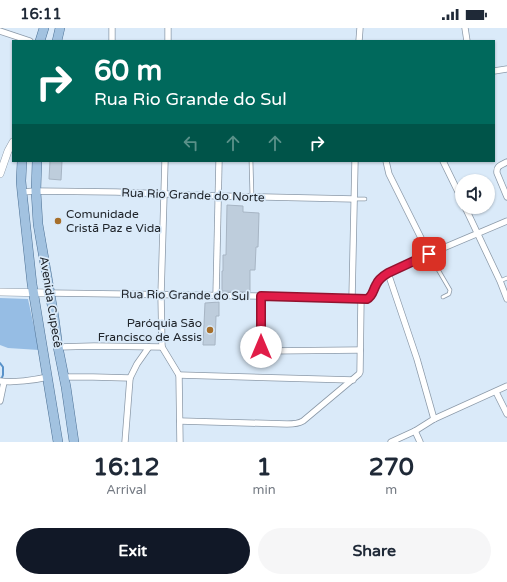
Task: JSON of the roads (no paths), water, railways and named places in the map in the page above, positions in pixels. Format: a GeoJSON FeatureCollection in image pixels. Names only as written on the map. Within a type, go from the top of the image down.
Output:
{"type":"FeatureCollection","features":[{"type":"Feature","properties":{"kind":"main road"},"geometry":{"type":"LineString","coordinates":[[40,40],[44,28]]}},
{"type":"Feature","properties":{"kind":"main road"},"geometry":{"type":"LineString","coordinates":[[57,40],[60,28]]}},
{"type":"Feature","properties":{"kind":"main road","name":"Avenida Cupecê"},"geometry":{"type":"LineString","coordinates":[[22,162],[22,192],[34,293],[58,442]]}},
{"type":"Feature","properties":{"kind":"main road","name":"Avenida Cupecê"},"geometry":{"type":"LineString","coordinates":[[37,162],[36,191],[38,224],[74,442]]}},
{"type":"Feature","properties":{"kind":"street"},"geometry":{"type":"LineString","coordinates":[[112,28],[112,40]]}},
{"type":"Feature","properties":{"kind":"street"},"geometry":{"type":"LineString","coordinates":[[168,28],[168,40]]}},
{"type":"Feature","properties":{"kind":"street"},"geometry":{"type":"LineString","coordinates":[[359,40],[360,28]]}},
{"type":"Feature","properties":{"kind":"street"},"geometry":{"type":"LineString","coordinates":[[465,28],[467,40]]}},
{"type":"Feature","properties":{"kind":"street"},"geometry":{"type":"LineString","coordinates":[[0,31],[27,40]]}},
{"type":"Feature","properties":{"kind":"street"},"geometry":{"type":"LineString","coordinates":[[495,71],[507,69]]}},
{"type":"Feature","properties":{"kind":"street"},"geometry":{"type":"LineString","coordinates":[[0,174],[12,144]]}},
{"type":"Feature","properties":{"kind":"street"},"geometry":{"type":"LineString","coordinates":[[164,162],[161,295],[162,347],[180,375],[180,442]]}},
{"type":"Feature","properties":{"kind":"street"},"geometry":{"type":"LineString","coordinates":[[216,296],[219,162]]}},
{"type":"Feature","properties":{"kind":"street"},"geometry":{"type":"LineString","coordinates":[[352,298],[355,162]]}},
{"type":"Feature","properties":{"kind":"street"},"geometry":{"type":"LineString","coordinates":[[386,162],[388,174],[429,254]]}},
{"type":"Feature","properties":{"kind":"street"},"geometry":{"type":"LineString","coordinates":[[443,162],[455,186]]}},
{"type":"Feature","properties":{"kind":"street"},"geometry":{"type":"LineString","coordinates":[[507,162],[498,166],[497,170],[507,197]]}},
{"type":"Feature","properties":{"kind":"street","name":"Rua Rio Grande do Norte"},"geometry":{"type":"LineString","coordinates":[[22,192],[36,191],[354,199]]}},
{"type":"Feature","properties":{"kind":"street"},"geometry":{"type":"LineString","coordinates":[[469,214],[507,299]]}},
{"type":"Feature","properties":{"kind":"street"},"geometry":{"type":"LineString","coordinates":[[434,420],[417,359],[388,273],[507,221]]}},
{"type":"Feature","properties":{"kind":"street","name":"Rua Rio Grande do Sul"},"geometry":{"type":"LineString","coordinates":[[0,292],[367,299],[370,297],[376,284],[388,273]]}},
{"type":"Feature","properties":{"kind":"street"},"geometry":{"type":"LineString","coordinates":[[261,296],[261,347],[265,350],[360,350]]}},
{"type":"Feature","properties":{"kind":"street"},"geometry":{"type":"LineString","coordinates":[[180,421],[287,424],[300,423],[358,376],[360,372],[361,299]]}},
{"type":"Feature","properties":{"kind":"street"},"geometry":{"type":"LineString","coordinates":[[58,347],[162,347]]}},
{"type":"Feature","properties":{"kind":"street"},"geometry":{"type":"LineString","coordinates":[[125,442],[130,378],[148,347]]}},
{"type":"Feature","properties":{"kind":"street"},"geometry":{"type":"LineString","coordinates":[[180,375],[353,380]]}},
{"type":"Feature","properties":{"kind":"street"},"geometry":{"type":"LineString","coordinates":[[0,401],[2,381],[24,381],[48,377]]}},
{"type":"Feature","properties":{"kind":"street"},"geometry":{"type":"LineString","coordinates":[[64,377],[130,378]]}},
{"type":"Feature","properties":{"kind":"street"},"geometry":{"type":"LineString","coordinates":[[391,442],[507,386]]}},
{"type":"Feature","properties":{"kind":"street"},"geometry":{"type":"LineString","coordinates":[[496,392],[507,414]]}},
{"type":"Feature","properties":{"kind":"street"},"geometry":{"type":"LineString","coordinates":[[415,431],[420,442]]}},
{"type":"Feature","properties":{"kind":"lane"},"geometry":{"type":"LineString","coordinates":[[252,162],[252,197]]}},
{"type":"Feature","properties":{"kind":"lane","name":"Rua Rio Grande do Norte"},"geometry":{"type":"LineString","coordinates":[[354,199],[365,199]]}},
{"type":"Feature","properties":{"kind":"lane"},"geometry":{"type":"LineString","coordinates":[[429,254],[450,290],[449,294],[443,297]]}},
{"type":"Feature","properties":{"kind":"lane"},"geometry":{"type":"LineString","coordinates":[[500,281],[507,278]]}},
{"type":"Feature","properties":{"kind":"waterway"},"geometry":{"type":"LineString","coordinates":[[0,363],[3,367],[3,375],[1,380]]}},
{"type":"Feature","properties":{"kind":"place","name":"Comunidade Cristã Paz e Vida"},"geometry":{"type":"Point","coordinates":[58,221]}},
{"type":"Feature","properties":{"kind":"place","name":"Paróquia São Francisco de Assis"},"geometry":{"type":"Point","coordinates":[210,330]}}]}
